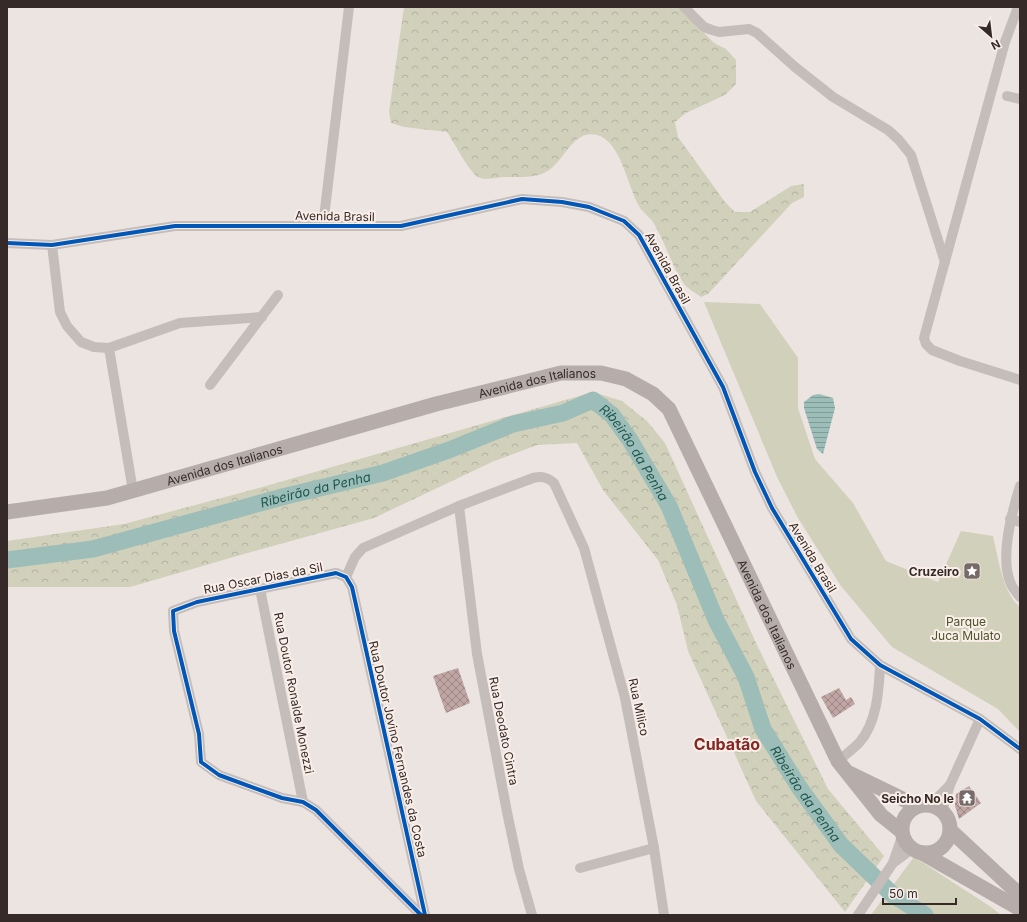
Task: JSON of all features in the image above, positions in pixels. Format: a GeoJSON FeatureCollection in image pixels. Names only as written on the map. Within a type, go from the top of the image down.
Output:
{"type":"FeatureCollection","features":[{"type":"Feature","properties":{"kind":"main road","name":"Avenida dos Italianos"},"geometry":{"type":"LineString","coordinates":[[7,512],[107,498],[436,404],[561,373],[601,373],[626,379],[653,394],[669,409],[841,766],[881,815],[902,834]]}},
{"type":"Feature","properties":{"kind":"main road"},"geometry":{"type":"LineString","coordinates":[[841,766],[930,807],[949,822],[950,830],[948,838],[941,847],[930,853],[917,851]]}},
{"type":"Feature","properties":{"kind":"main road"},"geometry":{"type":"LineString","coordinates":[[930,807],[905,815],[902,834],[917,851],[1020,909]]}},
{"type":"Feature","properties":{"kind":"main road"},"geometry":{"type":"LineString","coordinates":[[950,830],[1020,895]]}},
{"type":"Feature","properties":{"kind":"street"},"geometry":{"type":"LineString","coordinates":[[323,226],[349,7]]}},
{"type":"Feature","properties":{"kind":"street"},"geometry":{"type":"LineString","coordinates":[[684,7],[704,26],[712,30],[718,32],[748,29],[757,33],[795,67],[833,97],[888,130],[899,140],[911,155],[945,262]]}},
{"type":"Feature","properties":{"kind":"street"},"geometry":{"type":"LineString","coordinates":[[1018,7],[1005,42],[924,338],[926,344],[932,350],[960,361],[1020,380]]}},
{"type":"Feature","properties":{"kind":"street"},"geometry":{"type":"LineString","coordinates":[[1007,96],[1020,99]]}},
{"type":"Feature","properties":{"kind":"street","name":"Avenida Brasil"},"geometry":{"type":"LineString","coordinates":[[7,243],[52,245],[175,226],[401,226],[522,199],[562,202],[589,207],[624,221],[639,235],[722,387],[755,472],[772,508],[851,639],[880,665],[980,719],[1020,749]]}},
{"type":"Feature","properties":{"kind":"street"},"geometry":{"type":"LineString","coordinates":[[52,245],[60,312],[67,326],[81,342],[94,347],[109,348],[180,323],[262,317]]}},
{"type":"Feature","properties":{"kind":"street"},"geometry":{"type":"LineString","coordinates":[[210,385],[278,295]]}},
{"type":"Feature","properties":{"kind":"street"},"geometry":{"type":"LineString","coordinates":[[109,348],[133,491]]}},
{"type":"Feature","properties":{"kind":"street","name":"Rua Milico"},"geometry":{"type":"LineString","coordinates":[[346,577],[355,557],[362,548],[459,506],[541,476],[548,478],[554,483],[584,548],[626,698],[654,848],[664,915]]}},
{"type":"Feature","properties":{"kind":"street"},"geometry":{"type":"LineString","coordinates":[[1020,486],[1010,519],[1006,568],[1011,584],[1020,597]]}},
{"type":"Feature","properties":{"kind":"street","name":"Rua Deodato Cintra"},"geometry":{"type":"LineString","coordinates":[[459,506],[477,654],[519,869],[532,915]]}},
{"type":"Feature","properties":{"kind":"street"},"geometry":{"type":"LineString","coordinates":[[1010,519],[1020,522]]}},
{"type":"Feature","properties":{"kind":"street","name":"Rua Oscar Dias da Sil"},"geometry":{"type":"LineString","coordinates":[[303,802],[282,798],[219,775],[201,762],[199,734],[174,631],[173,611],[197,602],[336,573],[346,577]]}},
{"type":"Feature","properties":{"kind":"street","name":"Rua Doutor Jovino Fernandes da Costa"},"geometry":{"type":"LineString","coordinates":[[346,577],[352,587],[425,915]]}},
{"type":"Feature","properties":{"kind":"street","name":"Rua Doutor Ronalde Monezzi"},"geometry":{"type":"LineString","coordinates":[[260,589],[303,802]]}},
{"type":"Feature","properties":{"kind":"street"},"geometry":{"type":"LineString","coordinates":[[841,766],[860,742],[869,726],[879,690],[880,665]]}},
{"type":"Feature","properties":{"kind":"street"},"geometry":{"type":"LineString","coordinates":[[930,807],[950,785],[980,719]]}},
{"type":"Feature","properties":{"kind":"street"},"geometry":{"type":"LineString","coordinates":[[303,802],[316,810],[421,915]]}},
{"type":"Feature","properties":{"kind":"street"},"geometry":{"type":"LineString","coordinates":[[858,915],[891,867],[902,834]]}},
{"type":"Feature","properties":{"kind":"street"},"geometry":{"type":"LineString","coordinates":[[580,868],[654,848]]}},
{"type":"Feature","properties":{"kind":"street"},"geometry":{"type":"LineString","coordinates":[[891,867],[917,851]]}},
{"type":"Feature","properties":{"kind":"green space"},"geometry":{"type":"Polygon","coordinates":[[[404,7],[684,7],[694,22],[714,43],[726,49],[736,60],[736,84],[725,95],[686,113],[675,122],[678,137],[725,202],[735,212],[750,212],[791,186],[804,184],[804,197],[792,203],[708,294],[701,297],[684,284],[657,229],[639,206],[618,155],[605,139],[597,135],[581,137],[574,142],[551,169],[539,175],[484,179],[478,177],[470,169],[447,132],[404,127],[391,123],[389,112],[404,7]]]}},
{"type":"Feature","properties":{"kind":"green space","name":"Parque Juca Mulato"},"geometry":{"type":"Polygon","coordinates":[[[704,302],[760,304],[798,358],[798,408],[815,459],[853,503],[886,561],[938,582],[961,531],[993,536],[1005,584],[1014,601],[1020,607],[1020,732],[998,709],[892,647],[841,586],[798,518],[777,477],[704,302]]]}},
{"type":"Feature","properties":{"kind":"green space"},"geometry":{"type":"Polygon","coordinates":[[[593,392],[622,401],[647,421],[665,443],[757,645],[828,789],[884,856],[845,912],[756,801],[688,651],[677,605],[658,560],[603,490],[577,443],[537,445],[492,462],[374,518],[130,587],[7,587],[7,541],[124,524],[259,488],[593,392]]]}},
{"type":"Feature","properties":{"kind":"green space"},"geometry":{"type":"Polygon","coordinates":[[[914,857],[991,907],[1001,915],[871,915],[914,857]]]}},
{"type":"Feature","properties":{"kind":"water"},"geometry":{"type":"Polygon","coordinates":[[[819,394],[833,398],[835,408],[823,454],[817,449],[804,408],[804,402],[813,395],[819,394]]]}},
{"type":"Feature","properties":{"kind":"building"},"geometry":{"type":"Polygon","coordinates":[[[458,668],[470,703],[446,713],[433,676],[458,668]]]}},
{"type":"Feature","properties":{"kind":"building"},"geometry":{"type":"Polygon","coordinates":[[[839,688],[846,700],[851,697],[855,704],[833,718],[821,697],[839,688]]]}},
{"type":"Feature","properties":{"kind":"building","name":"Seicho No Ie"},"geometry":{"type":"Polygon","coordinates":[[[969,786],[981,803],[959,819],[955,806],[956,794],[969,786]]]}},
{"type":"Feature","properties":{"kind":"waterway","name":"Ribeirão da Penha"},"geometry":{"type":"LineString","coordinates":[[7,560],[93,549],[286,496],[383,473],[449,450],[513,424],[563,413],[593,400],[612,415],[630,440],[669,506],[716,620],[746,677],[763,729],[799,787],[841,845],[893,895],[925,915]]}},
{"type":"Feature","properties":{"kind":"cycle path"},"geometry":{"type":"LineString","coordinates":[[7,243],[52,245],[175,226],[401,226],[522,199],[562,202],[589,207],[624,221],[639,235],[723,387],[755,472],[772,508],[851,639],[880,665],[980,719],[1020,749]]}},
{"type":"Feature","properties":{"kind":"cycle path"},"geometry":{"type":"LineString","coordinates":[[421,915],[316,810],[303,802],[282,798],[219,775],[201,762],[199,734],[174,631],[173,611],[197,602],[336,573],[346,577],[352,587],[425,915]]}},
{"type":"Feature","properties":{"kind":"place","name":"Cruzeiro"},"geometry":{"type":"Point","coordinates":[972,571]}},
{"type":"Feature","properties":{"kind":"place","name":"Seicho No Ie"},"geometry":{"type":"Point","coordinates":[967,798]}},
{"type":"Feature","properties":{"kind":"district","name":"Cubatão"},"geometry":{"type":"Point","coordinates":[727,744]}}]}
